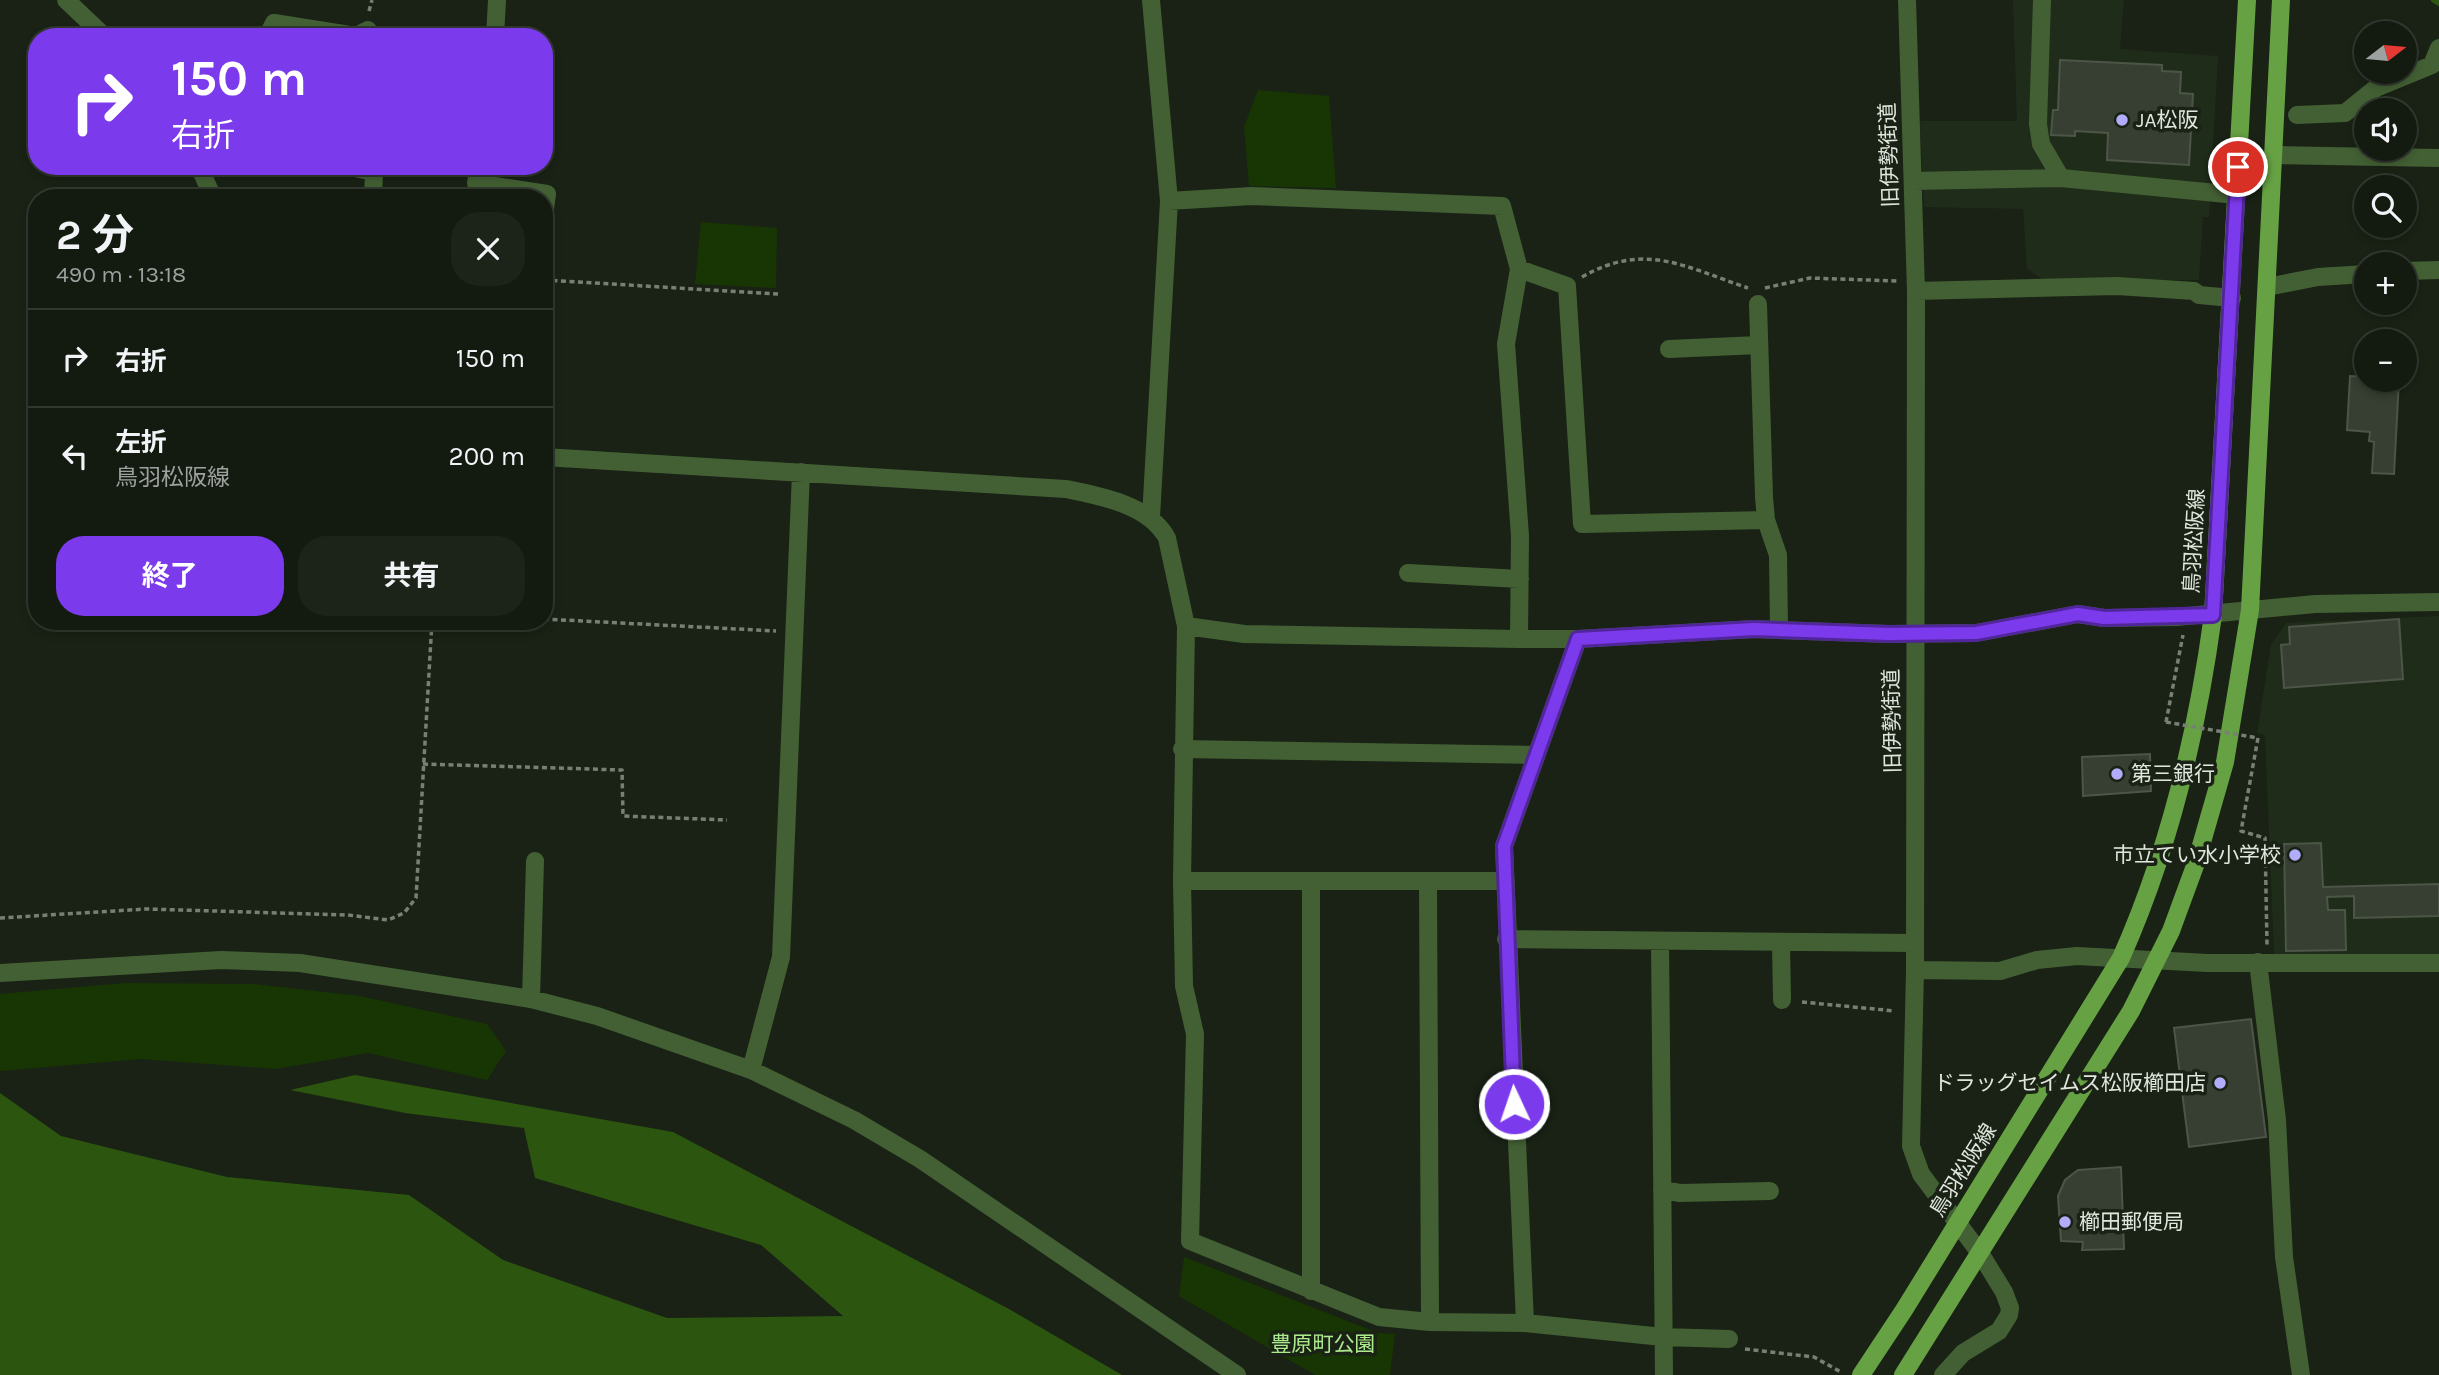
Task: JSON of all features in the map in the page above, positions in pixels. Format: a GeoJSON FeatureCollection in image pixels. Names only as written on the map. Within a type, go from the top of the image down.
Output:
{"type":"FeatureCollection","features":[{"type":"Feature","properties":{"kind":"main road","name":"鳥羽松阪線"},"geometry":{"type":"LineString","coordinates":[[1861,1375],[2121,958],[2144,905],[2180,793],[2202,700],[2213,615],[2248,0]]}},
{"type":"Feature","properties":{"kind":"main road"},"geometry":{"type":"LineString","coordinates":[[1903,1375],[2131,1011],[2158,959],[2183,901],[2217,797],[2239,688],[2250,610],[2281,0]]}},
{"type":"Feature","properties":{"kind":"street"},"geometry":{"type":"LineString","coordinates":[[66,0],[96,28]]}},
{"type":"Feature","properties":{"kind":"street"},"geometry":{"type":"LineString","coordinates":[[495,28],[497,0]]}},
{"type":"Feature","properties":{"kind":"street"},"geometry":{"type":"LineString","coordinates":[[1151,0],[1169,201],[1151,517]]}},
{"type":"Feature","properties":{"kind":"street","name":"旧伊勢街道"},"geometry":{"type":"LineString","coordinates":[[1907,0],[1916,286],[1915,970],[1911,1146],[1914,1159],[2004,1292],[2009,1315],[1999,1331],[1963,1353],[1943,1375]]}},
{"type":"Feature","properties":{"kind":"street"},"geometry":{"type":"LineString","coordinates":[[2042,0],[2038,124],[2040,144],[2061,178]]}},
{"type":"Feature","properties":{"kind":"street"},"geometry":{"type":"LineString","coordinates":[[272,28],[274,23],[306,28]]}},
{"type":"Feature","properties":{"kind":"street"},"geometry":{"type":"LineString","coordinates":[[2297,115],[2344,113],[2376,88],[2432,65],[2439,48]]}},
{"type":"Feature","properties":{"kind":"street"},"geometry":{"type":"LineString","coordinates":[[2273,155],[2439,158]]}},
{"type":"Feature","properties":{"kind":"street"},"geometry":{"type":"LineString","coordinates":[[478,175],[477,183],[515,189]]}},
{"type":"Feature","properties":{"kind":"street"},"geometry":{"type":"LineString","coordinates":[[1913,181],[2061,178],[2237,195]]}},
{"type":"Feature","properties":{"kind":"street"},"geometry":{"type":"LineString","coordinates":[[1169,201],[1251,196],[1502,205],[1519,269],[1506,344],[1520,579],[1519,639]]}},
{"type":"Feature","properties":{"kind":"street"},"geometry":{"type":"LineString","coordinates":[[1519,269],[1567,286],[1582,524],[1766,520]]}},
{"type":"Feature","properties":{"kind":"street"},"geometry":{"type":"LineString","coordinates":[[2417,271],[2439,270]]}},
{"type":"Feature","properties":{"kind":"street"},"geometry":{"type":"LineString","coordinates":[[2267,287],[2318,277],[2354,275]]}},
{"type":"Feature","properties":{"kind":"street"},"geometry":{"type":"LineString","coordinates":[[1916,286],[2117,286],[2194,291],[2199,295],[2232,298]]}},
{"type":"Feature","properties":{"kind":"street"},"geometry":{"type":"LineString","coordinates":[[1758,304],[1766,520],[1778,555],[1779,629]]}},
{"type":"Feature","properties":{"kind":"street"},"geometry":{"type":"LineString","coordinates":[[1669,349],[1759,345]]}},
{"type":"Feature","properties":{"kind":"street"},"geometry":{"type":"LineString","coordinates":[[553,458],[1066,489],[1098,496],[1151,517],[1167,538],[1186,626],[1182,749],[1184,986],[1195,1034],[1190,1241],[1311,1292],[1379,1317],[1430,1322],[1525,1323],[1663,1337],[1729,1339]]}},
{"type":"Feature","properties":{"kind":"street"},"geometry":{"type":"LineString","coordinates":[[751,1070],[781,957],[801,472]]}},
{"type":"Feature","properties":{"kind":"street"},"geometry":{"type":"LineString","coordinates":[[1408,573],[1520,579]]}},
{"type":"Feature","properties":{"kind":"street"},"geometry":{"type":"LineString","coordinates":[[1186,626],[1244,634],[1519,639],[1578,639],[1779,629],[1914,634],[1976,633],[2078,614],[2104,618],[2213,615],[2315,604],[2439,602]]}},
{"type":"Feature","properties":{"kind":"street"},"geometry":{"type":"LineString","coordinates":[[1525,1323],[1503,881],[1504,846],[1578,639]]}},
{"type":"Feature","properties":{"kind":"street"},"geometry":{"type":"LineString","coordinates":[[1182,749],[1535,755]]}},
{"type":"Feature","properties":{"kind":"street"},"geometry":{"type":"LineString","coordinates":[[531,999],[535,861]]}},
{"type":"Feature","properties":{"kind":"street"},"geometry":{"type":"LineString","coordinates":[[1182,881],[1503,881]]}},
{"type":"Feature","properties":{"kind":"street"},"geometry":{"type":"LineString","coordinates":[[1311,883],[1311,1292]]}},
{"type":"Feature","properties":{"kind":"street"},"geometry":{"type":"LineString","coordinates":[[1427,883],[1430,1322]]}},
{"type":"Feature","properties":{"kind":"street"},"geometry":{"type":"LineString","coordinates":[[1506,939],[1914,943]]}},
{"type":"Feature","properties":{"kind":"street"},"geometry":{"type":"LineString","coordinates":[[1660,941],[1664,1375]]}},
{"type":"Feature","properties":{"kind":"street"},"geometry":{"type":"LineString","coordinates":[[1781,942],[1782,1000]]}},
{"type":"Feature","properties":{"kind":"street"},"geometry":{"type":"LineString","coordinates":[[1915,970],[2000,971],[2059,958],[2439,963]]}},
{"type":"Feature","properties":{"kind":"street"},"geometry":{"type":"LineString","coordinates":[[0,973],[221,960],[300,963],[531,999],[597,1016],[751,1070],[854,1120],[920,1159],[1237,1375]]}},
{"type":"Feature","properties":{"kind":"street"},"geometry":{"type":"LineString","coordinates":[[2258,962],[2277,1120],[2284,1257],[2301,1375]]}},
{"type":"Feature","properties":{"kind":"street"},"geometry":{"type":"LineString","coordinates":[[1662,1190],[1680,1193],[1770,1191]]}},
{"type":"Feature","properties":{"kind":"path"},"geometry":{"type":"LineString","coordinates":[[1567,286],[1609,263],[1629,258],[1677,265],[1757,290],[1810,278],[1916,286]]}},
{"type":"Feature","properties":{"kind":"path"},"geometry":{"type":"LineString","coordinates":[[553,282],[778,294]]}},
{"type":"Feature","properties":{"kind":"path"},"geometry":{"type":"LineString","coordinates":[[553,619],[772,629],[794,639]]}},
{"type":"Feature","properties":{"kind":"path"},"geometry":{"type":"LineString","coordinates":[[0,918],[146,909],[287,912],[388,920],[404,913],[416,898],[431,630]]}},
{"type":"Feature","properties":{"kind":"path"},"geometry":{"type":"LineString","coordinates":[[2183,635],[2166,722],[2258,738],[2242,831],[2264,838],[2268,942],[2258,962]]}},
{"type":"Feature","properties":{"kind":"path"},"geometry":{"type":"LineString","coordinates":[[423,764],[622,770],[623,816],[727,820]]}},
{"type":"Feature","properties":{"kind":"path"},"geometry":{"type":"LineString","coordinates":[[1782,1000],[1914,1013]]}},
{"type":"Feature","properties":{"kind":"path"},"geometry":{"type":"LineString","coordinates":[[1729,1339],[1732,1348],[1814,1357],[1841,1372]]}},
{"type":"Feature","properties":{"kind":"shaded area"},"geometry":{"type":"Polygon","coordinates":[[[2013,0],[2124,0],[2120,49],[2218,56],[2209,217],[2203,217],[2199,280],[2044,280],[2027,269],[2023,209],[1924,207],[1920,121],[2017,121],[2013,0]]]}},
{"type":"Feature","properties":{"kind":"shaded area"},"geometry":{"type":"Polygon","coordinates":[[[2439,616],[2439,954],[2274,954],[2265,735],[2257,733],[2271,645],[2286,623],[2439,616]]]}},
{"type":"Feature","properties":{"kind":"shaded area"},"geometry":{"type":"Polygon","coordinates":[[[355,1075],[673,1132],[1009,1309],[1122,1375],[0,1375],[0,1093],[61,1136],[227,1177],[409,1195],[503,1260],[667,1318],[843,1316],[761,1245],[535,1178],[524,1128],[405,1113],[290,1090],[355,1075]]]}},
{"type":"Feature","properties":{"kind":"green space"},"geometry":{"type":"Polygon","coordinates":[[[1258,90],[1329,96],[1336,188],[1249,186],[1244,127],[1258,90]]]}},
{"type":"Feature","properties":{"kind":"green space"},"geometry":{"type":"Polygon","coordinates":[[[701,222],[777,228],[776,288],[695,284],[701,222]]]}},
{"type":"Feature","properties":{"kind":"green space"},"geometry":{"type":"Polygon","coordinates":[[[124,983],[253,984],[360,996],[487,1024],[506,1051],[487,1080],[368,1053],[276,1069],[141,1059],[0,1071],[0,994],[124,983]]]}},
{"type":"Feature","properties":{"kind":"green space","name":"豊原町公園"},"geometry":{"type":"Polygon","coordinates":[[[1184,1257],[1378,1333],[1395,1334],[1390,1375],[1315,1375],[1179,1296],[1184,1257]]]}},
{"type":"Feature","properties":{"kind":"building","name":"JA松阪"},"geometry":{"type":"Polygon","coordinates":[[[2060,60],[2162,65],[2162,71],[2181,72],[2180,93],[2193,94],[2189,165],[2107,160],[2108,133],[2075,131],[2075,136],[2051,135],[2053,110],[2058,110],[2060,60]]]}},
{"type":"Feature","properties":{"kind":"building"},"geometry":{"type":"Polygon","coordinates":[[[2350,376],[2354,376],[2354,392],[2398,392],[2394,474],[2372,473],[2374,442],[2369,441],[2370,432],[2347,430],[2350,376]]]}},
{"type":"Feature","properties":{"kind":"building"},"geometry":{"type":"Polygon","coordinates":[[[2399,619],[2403,679],[2284,688],[2281,645],[2290,644],[2289,627],[2399,619]]]}},
{"type":"Feature","properties":{"kind":"building","name":"第三銀行"},"geometry":{"type":"Polygon","coordinates":[[[2150,754],[2151,791],[2083,796],[2082,757],[2150,754]]]}},
{"type":"Feature","properties":{"kind":"building"},"geometry":{"type":"Polygon","coordinates":[[[2321,843],[2323,887],[2439,884],[2439,916],[2354,918],[2354,896],[2327,897],[2328,910],[2345,910],[2346,950],[2286,951],[2284,844],[2321,843]]]}},
{"type":"Feature","properties":{"kind":"building","name":"ドラッグセイムス松阪櫛田店"},"geometry":{"type":"Polygon","coordinates":[[[2251,1019],[2266,1137],[2189,1147],[2174,1028],[2251,1019]]]}},
{"type":"Feature","properties":{"kind":"building"},"geometry":{"type":"Polygon","coordinates":[[[2121,1167],[2124,1249],[2082,1250],[2083,1242],[2061,1241],[2058,1196],[2065,1180],[2078,1170],[2121,1167]]]}},
{"type":"Feature","properties":{"kind":"waterway"},"geometry":{"type":"LineString","coordinates":[[2434,0],[2439,3]]}},
{"type":"Feature","properties":{"kind":"place","name":"JA松阪"},"geometry":{"type":"Point","coordinates":[2122,120]}},
{"type":"Feature","properties":{"kind":"place","name":"第三銀行"},"geometry":{"type":"Point","coordinates":[2117,774]}},
{"type":"Feature","properties":{"kind":"place","name":"市立てい水小学校"},"geometry":{"type":"Point","coordinates":[2295,855]}},
{"type":"Feature","properties":{"kind":"place","name":"ドラッグセイムス松阪櫛田店"},"geometry":{"type":"Point","coordinates":[2220,1083]}},
{"type":"Feature","properties":{"kind":"place","name":"櫛田郵便局"},"geometry":{"type":"Point","coordinates":[2065,1222]}},
{"type":"Feature","properties":{"kind":"route"},"geometry":{"type":"LineString","coordinates":[[1514,1104],[1503,881],[1504,846],[1578,639],[1754,629],[1889,634],[1976,633],[2078,614],[2104,618],[2213,615],[2238,167]]}}]}
